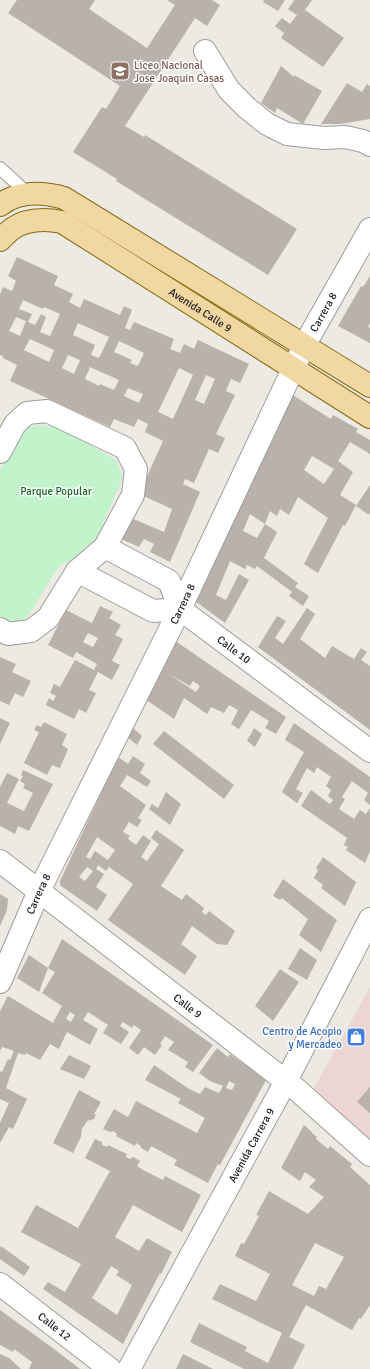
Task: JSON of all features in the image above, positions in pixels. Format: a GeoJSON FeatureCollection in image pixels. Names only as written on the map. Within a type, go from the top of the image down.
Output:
{"type":"FeatureCollection","features":[{"type":"Feature","properties":{"kind":"main road"},"geometry":{"type":"LineString","coordinates":[[0,205],[5,201],[27,194],[49,193],[64,198],[370,386]]}},
{"type":"Feature","properties":{"kind":"main road","name":"Avenida Calle 9"},"geometry":{"type":"LineString","coordinates":[[0,240],[12,229],[25,222],[48,219],[62,222],[370,417]]}},
{"type":"Feature","properties":{"kind":"street"},"geometry":{"type":"LineString","coordinates":[[206,52],[229,90],[247,108],[267,124],[287,134],[324,138],[345,137],[363,141],[370,145]]}},
{"type":"Feature","properties":{"kind":"street","name":"Carrera 8"},"geometry":{"type":"LineString","coordinates":[[0,982],[39,891],[180,609],[304,346],[370,229]]}},
{"type":"Feature","properties":{"kind":"street"},"geometry":{"type":"LineString","coordinates":[[0,452],[15,424],[27,413],[46,411],[125,448],[136,469],[133,495],[106,547],[77,571],[48,618],[31,631],[8,634],[0,630]]}},
{"type":"Feature","properties":{"kind":"street"},"geometry":{"type":"LineString","coordinates":[[77,571],[153,611],[180,609],[169,582],[106,547]]}},
{"type":"Feature","properties":{"kind":"street","name":"Calle 10"},"geometry":{"type":"LineString","coordinates":[[180,609],[370,750]]}},
{"type":"Feature","properties":{"kind":"street","name":"Calle 9"},"geometry":{"type":"LineString","coordinates":[[0,861],[291,1085],[370,1155]]}},
{"type":"Feature","properties":{"kind":"street","name":"Avenida Carrera 9"},"geometry":{"type":"LineString","coordinates":[[145,1369],[291,1085],[370,919]]}},
{"type":"Feature","properties":{"kind":"street","name":"Avenida Carrera 9"},"geometry":{"type":"LineString","coordinates":[[130,1369],[370,947]]}},
{"type":"Feature","properties":{"kind":"street","name":"Calle 12"},"geometry":{"type":"LineString","coordinates":[[0,1284],[110,1369]]}},
{"type":"Feature","properties":{"kind":"lane"},"geometry":{"type":"LineString","coordinates":[[0,168],[27,194]]}},
{"type":"Feature","properties":{"kind":"shaded area","name":"Centro de Acopio y Mercadeo"},"geometry":{"type":"Polygon","coordinates":[[[370,987],[370,1142],[314,1088],[370,987]]]}},
{"type":"Feature","properties":{"kind":"green space","name":"Parque Popular"},"geometry":{"type":"Polygon","coordinates":[[[38,425],[61,428],[116,460],[123,477],[96,540],[81,555],[59,566],[24,622],[0,625],[0,470],[25,428],[38,425]]]}},
{"type":"Feature","properties":{"kind":"building"},"geometry":{"type":"Polygon","coordinates":[[[17,0],[95,0],[89,9],[147,48],[175,5],[167,0],[212,0],[220,5],[207,26],[195,18],[125,126],[144,137],[145,135],[297,229],[268,275],[116,181],[117,179],[73,152],[102,107],[106,109],[120,86],[8,13],[17,0]]]}},
{"type":"Feature","properties":{"kind":"building"},"geometry":{"type":"Polygon","coordinates":[[[264,0],[285,0],[278,11],[263,2],[264,0]]]}},
{"type":"Feature","properties":{"kind":"building"},"geometry":{"type":"Polygon","coordinates":[[[293,0],[312,0],[305,10],[344,38],[323,67],[281,38],[284,33],[275,26],[282,18],[290,24],[297,15],[288,9],[294,1],[293,0]]]}},
{"type":"Feature","properties":{"kind":"building"},"geometry":{"type":"Polygon","coordinates":[[[281,66],[294,77],[294,75],[322,91],[303,124],[277,108],[275,113],[261,103],[281,66]]]}},
{"type":"Feature","properties":{"kind":"building"},"geometry":{"type":"Polygon","coordinates":[[[347,83],[362,92],[367,84],[370,86],[370,119],[341,124],[321,124],[347,83]]]}},
{"type":"Feature","properties":{"kind":"building"},"geometry":{"type":"Polygon","coordinates":[[[17,257],[58,276],[54,285],[73,294],[69,302],[80,308],[84,299],[120,315],[124,306],[132,310],[125,328],[130,330],[134,322],[174,339],[170,349],[180,353],[184,344],[194,349],[198,340],[249,364],[240,383],[231,379],[226,391],[235,395],[216,434],[225,438],[218,453],[209,449],[194,483],[185,479],[183,484],[200,492],[170,562],[150,552],[154,544],[144,539],[139,547],[119,538],[129,517],[164,532],[172,509],[139,494],[163,441],[145,432],[148,424],[138,419],[134,427],[114,419],[110,427],[10,381],[17,365],[0,355],[0,294],[3,287],[12,291],[16,281],[8,276],[17,257]],[[23,300],[19,309],[32,314],[28,322],[35,325],[41,314],[46,317],[40,332],[50,336],[60,314],[44,307],[43,309],[23,300]],[[16,317],[9,331],[20,336],[26,321],[16,317]],[[78,323],[73,335],[95,345],[91,355],[99,358],[109,337],[78,323]],[[30,339],[24,350],[49,362],[54,350],[30,339]],[[119,341],[114,352],[132,360],[130,363],[138,366],[144,353],[119,341]],[[68,355],[62,368],[74,374],[80,360],[68,355]],[[90,367],[85,379],[99,386],[100,384],[114,390],[119,380],[90,367]],[[179,368],[158,412],[173,419],[193,375],[179,368]],[[206,375],[195,400],[204,404],[215,379],[206,375]],[[128,388],[124,396],[139,403],[143,394],[128,388]]]}},
{"type":"Feature","properties":{"kind":"building"},"geometry":{"type":"Polygon","coordinates":[[[370,276],[370,323],[368,327],[370,328],[370,343],[338,326],[361,286],[363,287],[370,276]]]}},
{"type":"Feature","properties":{"kind":"building"},"geometry":{"type":"Polygon","coordinates":[[[288,392],[331,419],[333,415],[358,429],[356,432],[370,440],[370,454],[350,442],[338,461],[353,472],[340,495],[356,505],[345,526],[343,525],[318,573],[304,564],[328,518],[298,497],[289,515],[280,509],[277,516],[270,511],[265,524],[277,532],[264,558],[298,583],[295,587],[309,596],[303,606],[289,596],[292,592],[257,566],[255,569],[247,565],[245,569],[230,561],[216,595],[226,600],[239,574],[249,580],[225,623],[195,601],[288,392]],[[312,456],[304,470],[324,484],[334,469],[312,456]],[[250,514],[243,531],[257,538],[265,524],[250,514]]]}},
{"type":"Feature","properties":{"kind":"building"},"geometry":{"type":"Polygon","coordinates":[[[370,485],[370,513],[369,515],[356,506],[370,485]]]}},
{"type":"Feature","properties":{"kind":"building"},"geometry":{"type":"Polygon","coordinates":[[[100,606],[113,612],[109,618],[121,625],[115,635],[123,639],[112,661],[120,665],[112,680],[98,672],[89,690],[96,693],[86,713],[79,709],[74,719],[46,705],[49,698],[53,701],[56,696],[50,693],[54,684],[60,687],[75,660],[94,670],[97,664],[76,652],[73,658],[48,645],[66,610],[92,623],[100,606]],[[88,633],[83,642],[93,647],[98,638],[88,633]]]}},
{"type":"Feature","properties":{"kind":"building"},"geometry":{"type":"Polygon","coordinates":[[[307,608],[315,614],[300,639],[325,658],[332,646],[354,659],[361,648],[367,652],[361,660],[370,666],[370,730],[258,647],[277,616],[286,621],[275,638],[283,644],[307,608]]]}},
{"type":"Feature","properties":{"kind":"building"},"geometry":{"type":"Polygon","coordinates":[[[174,640],[286,717],[276,734],[265,728],[269,721],[251,710],[239,729],[231,724],[238,710],[229,705],[224,713],[211,707],[207,714],[184,698],[174,719],[145,699],[174,640]],[[169,674],[196,692],[200,686],[193,681],[190,686],[169,674]]]}},
{"type":"Feature","properties":{"kind":"building"},"geometry":{"type":"Polygon","coordinates":[[[0,657],[16,664],[12,672],[31,681],[23,697],[15,693],[9,705],[0,701],[0,657]]]}},
{"type":"Feature","properties":{"kind":"building"},"geometry":{"type":"Polygon","coordinates":[[[0,718],[10,723],[0,744],[0,718]]]}},
{"type":"Feature","properties":{"kind":"building"},"geometry":{"type":"Polygon","coordinates":[[[44,722],[67,734],[62,745],[68,749],[60,768],[52,765],[47,775],[24,763],[39,732],[34,730],[37,725],[41,727],[44,722]]]}},
{"type":"Feature","properties":{"kind":"building"},"geometry":{"type":"Polygon","coordinates":[[[294,723],[370,777],[370,805],[364,800],[368,793],[352,781],[342,797],[345,799],[339,809],[354,819],[360,810],[366,814],[370,808],[370,851],[365,863],[346,850],[348,847],[344,845],[347,838],[301,806],[311,790],[330,804],[333,800],[328,796],[331,790],[326,786],[331,777],[317,767],[314,773],[307,768],[296,789],[303,793],[297,803],[282,792],[304,752],[285,740],[294,723]]]}},
{"type":"Feature","properties":{"kind":"building"},"geometry":{"type":"Polygon","coordinates":[[[132,727],[142,736],[137,745],[127,737],[132,727]]]}},
{"type":"Feature","properties":{"kind":"building"},"geometry":{"type":"Polygon","coordinates":[[[254,728],[262,734],[255,747],[247,741],[254,728]]]}},
{"type":"Feature","properties":{"kind":"building"},"geometry":{"type":"Polygon","coordinates":[[[164,731],[234,785],[224,799],[153,744],[164,731]]]}},
{"type":"Feature","properties":{"kind":"building"},"geometry":{"type":"Polygon","coordinates":[[[133,756],[145,764],[140,773],[151,781],[147,787],[127,775],[120,786],[146,805],[138,818],[142,820],[137,827],[129,822],[123,832],[130,836],[128,839],[136,845],[143,835],[151,841],[141,857],[147,861],[159,844],[151,838],[156,830],[184,850],[161,886],[182,900],[186,894],[204,908],[202,912],[206,915],[209,911],[235,931],[227,945],[217,944],[192,926],[181,944],[197,956],[185,975],[108,920],[133,884],[109,867],[106,871],[98,865],[96,869],[104,874],[96,887],[107,895],[97,911],[60,884],[60,881],[118,757],[128,764],[133,756]],[[97,837],[86,857],[90,859],[95,851],[108,860],[115,850],[97,837]],[[87,867],[79,877],[85,881],[93,871],[87,867]]]}},
{"type":"Feature","properties":{"kind":"building"},"geometry":{"type":"Polygon","coordinates":[[[23,770],[53,784],[29,831],[18,826],[15,834],[0,826],[0,787],[7,773],[19,779],[7,803],[24,811],[33,793],[23,788],[25,784],[20,781],[23,776],[21,775],[23,770]]]}},
{"type":"Feature","properties":{"kind":"building"},"geometry":{"type":"Polygon","coordinates":[[[166,792],[181,804],[170,825],[149,809],[152,804],[158,808],[166,792]]]}},
{"type":"Feature","properties":{"kind":"building"},"geometry":{"type":"Polygon","coordinates":[[[323,857],[356,882],[345,906],[321,888],[323,885],[314,878],[318,870],[316,868],[323,857]]]}},
{"type":"Feature","properties":{"kind":"building"},"geometry":{"type":"Polygon","coordinates":[[[283,879],[337,920],[321,952],[299,935],[308,919],[282,898],[280,900],[273,896],[283,879]]]}},
{"type":"Feature","properties":{"kind":"building"},"geometry":{"type":"Polygon","coordinates":[[[0,894],[8,899],[7,910],[0,926],[0,894]]]}},
{"type":"Feature","properties":{"kind":"building"},"geometry":{"type":"Polygon","coordinates":[[[62,939],[213,1045],[193,1072],[185,1067],[188,1062],[168,1050],[174,1042],[165,1036],[160,1044],[162,1045],[155,1055],[144,1047],[138,1055],[129,1048],[141,1030],[134,1025],[132,1028],[123,1022],[120,1026],[129,1032],[121,1044],[103,1033],[108,1025],[88,1012],[83,1020],[98,1029],[90,1045],[67,1032],[59,1049],[50,1044],[40,1060],[26,1053],[25,1055],[18,1053],[6,1088],[27,1099],[13,1129],[9,1127],[0,1143],[0,1123],[9,1103],[0,1099],[0,1071],[2,1072],[8,1059],[10,1060],[14,1051],[2,1047],[0,1051],[0,1011],[8,996],[53,1023],[62,1006],[42,993],[55,972],[48,968],[62,939]],[[70,1012],[66,1019],[71,1022],[75,1015],[70,1012]]]}},
{"type":"Feature","properties":{"kind":"building"},"geometry":{"type":"Polygon","coordinates":[[[300,948],[317,960],[307,980],[288,969],[300,948]]]}},
{"type":"Feature","properties":{"kind":"building"},"geometry":{"type":"Polygon","coordinates":[[[29,955],[48,968],[39,992],[17,978],[29,955]]]}},
{"type":"Feature","properties":{"kind":"building"},"geometry":{"type":"Polygon","coordinates":[[[280,969],[299,982],[273,1021],[255,1006],[280,969]]]}},
{"type":"Feature","properties":{"kind":"building"},"geometry":{"type":"Polygon","coordinates":[[[217,1048],[228,1057],[230,1054],[266,1080],[220,1165],[218,1164],[208,1183],[174,1165],[177,1160],[151,1146],[148,1152],[136,1143],[135,1146],[116,1136],[117,1134],[113,1131],[110,1132],[103,1129],[114,1109],[128,1117],[136,1101],[197,1133],[205,1118],[178,1103],[181,1099],[145,1080],[154,1065],[189,1089],[200,1094],[205,1087],[219,1093],[223,1086],[210,1081],[199,1073],[217,1048]],[[229,1081],[226,1088],[232,1090],[235,1084],[229,1081]]]}},
{"type":"Feature","properties":{"kind":"building"},"geometry":{"type":"Polygon","coordinates":[[[69,1055],[91,1066],[84,1079],[60,1069],[69,1055]]]}},
{"type":"Feature","properties":{"kind":"building"},"geometry":{"type":"Polygon","coordinates":[[[370,1087],[370,1113],[357,1102],[370,1087]]]}},
{"type":"Feature","properties":{"kind":"building"},"geometry":{"type":"Polygon","coordinates":[[[79,1090],[101,1102],[94,1114],[96,1115],[94,1119],[87,1121],[82,1129],[81,1137],[73,1153],[53,1143],[79,1090]]]}},
{"type":"Feature","properties":{"kind":"building"},"geometry":{"type":"Polygon","coordinates":[[[304,1125],[317,1137],[316,1139],[328,1149],[330,1146],[352,1164],[350,1167],[370,1185],[370,1305],[361,1319],[359,1318],[352,1330],[306,1305],[289,1337],[305,1345],[293,1369],[244,1369],[190,1342],[199,1323],[247,1347],[245,1351],[268,1363],[282,1333],[212,1299],[220,1284],[256,1301],[270,1274],[235,1256],[241,1243],[244,1244],[258,1218],[259,1216],[256,1215],[269,1191],[308,1214],[324,1197],[309,1187],[316,1180],[305,1172],[300,1181],[281,1168],[304,1125]],[[315,1243],[292,1285],[314,1296],[319,1286],[326,1289],[344,1257],[315,1243]]]}},
{"type":"Feature","properties":{"kind":"building"},"geometry":{"type":"Polygon","coordinates":[[[95,1139],[102,1142],[102,1145],[107,1147],[108,1145],[127,1154],[126,1157],[130,1159],[133,1157],[140,1161],[137,1166],[143,1170],[163,1180],[165,1176],[201,1195],[182,1232],[133,1205],[115,1237],[139,1251],[147,1238],[172,1252],[123,1344],[43,1289],[48,1282],[65,1292],[81,1264],[21,1232],[36,1205],[78,1228],[110,1171],[85,1158],[95,1139]],[[111,1266],[92,1298],[117,1315],[132,1285],[116,1275],[119,1271],[111,1266]]]}},
{"type":"Feature","properties":{"kind":"building"},"geometry":{"type":"Polygon","coordinates":[[[1,1246],[30,1267],[24,1276],[0,1259],[1,1246]]]}},
{"type":"Feature","properties":{"kind":"building"},"geometry":{"type":"Polygon","coordinates":[[[0,1310],[80,1369],[29,1369],[32,1362],[14,1349],[13,1352],[0,1345],[0,1310]]]}},
{"type":"Feature","properties":{"kind":"building"},"geometry":{"type":"Polygon","coordinates":[[[0,1354],[9,1358],[21,1369],[0,1369],[0,1354]]]}},
{"type":"Feature","properties":{"kind":"building"},"geometry":{"type":"Polygon","coordinates":[[[183,1354],[213,1369],[176,1369],[183,1354]]]}},
{"type":"Feature","properties":{"kind":"place","name":"Liceo Nacional Jose Joaquin Casas"},"geometry":{"type":"Point","coordinates":[120,71]}},
{"type":"Feature","properties":{"kind":"place","name":"Centro de Acopio y Mercadeo"},"geometry":{"type":"Point","coordinates":[356,1037]}}]}
